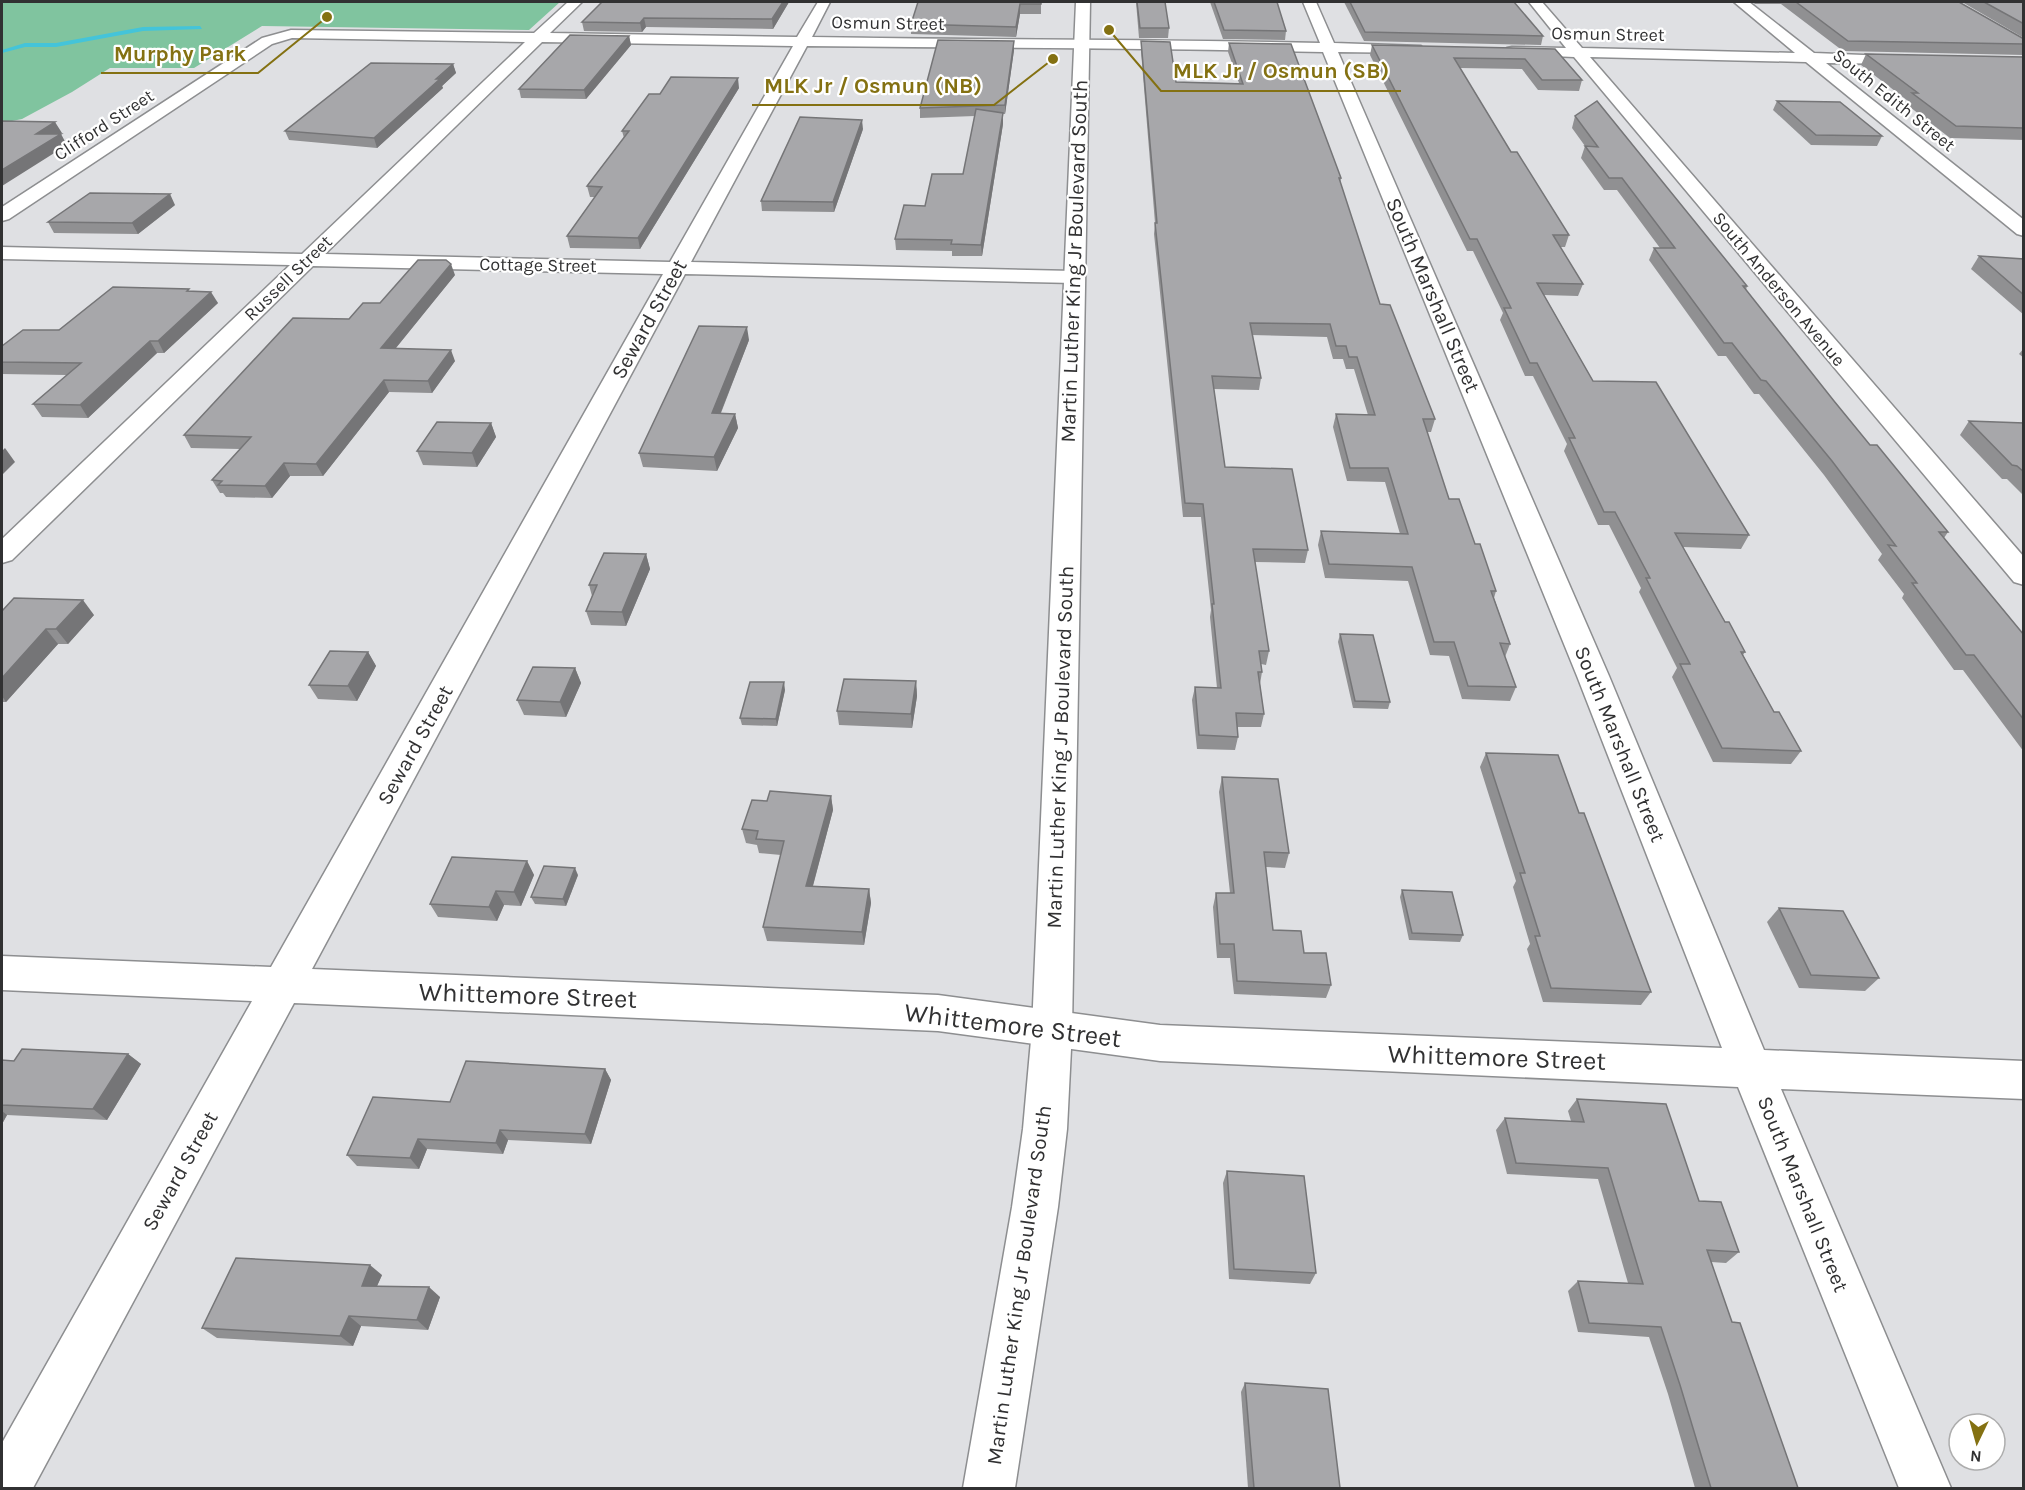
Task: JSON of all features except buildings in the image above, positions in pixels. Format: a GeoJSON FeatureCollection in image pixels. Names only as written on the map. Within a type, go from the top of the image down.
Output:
{"type":"FeatureCollection","features":[{"type":"Feature","properties":{"kind":"street","name":"Russell Street"},"geometry":{"type":"LineString","coordinates":[[2,554],[575,2]]}},
{"type":"Feature","properties":{"kind":"street","name":"Seward Street"},"geometry":{"type":"LineString","coordinates":[[5,1488],[824,2]]}},
{"type":"Feature","properties":{"kind":"street","name":"Martin Luther King Jr Boulevard South"},"geometry":{"type":"LineString","coordinates":[[989,1488],[1035,1207],[1045,1129],[1052,1029],[1083,2]]}},
{"type":"Feature","properties":{"kind":"street","name":"South Marshall Street"},"geometry":{"type":"LineString","coordinates":[[1310,2],[1593,676],[1751,1068],[1925,1488]]}},
{"type":"Feature","properties":{"kind":"street","name":"South Anderson Avenue"},"geometry":{"type":"LineString","coordinates":[[1535,2],[2024,576]]}},
{"type":"Feature","properties":{"kind":"street","name":"South Edith Street"},"geometry":{"type":"LineString","coordinates":[[1741,2],[2024,230]]}},
{"type":"Feature","properties":{"kind":"street","name":"Osmun Street"},"geometry":{"type":"LineString","coordinates":[[291,34],[1434,50]]}},
{"type":"Feature","properties":{"kind":"street","name":"Clifford Street"},"geometry":{"type":"LineString","coordinates":[[2,215],[267,41],[291,34]]}},
{"type":"Feature","properties":{"kind":"street","name":"Osmun Street"},"geometry":{"type":"LineString","coordinates":[[1492,51],[1921,60]]}},
{"type":"Feature","properties":{"kind":"street","name":"Cottage Street"},"geometry":{"type":"LineString","coordinates":[[2,253],[1074,277]]}},
{"type":"Feature","properties":{"kind":"street","name":"Whittemore Street"},"geometry":{"type":"LineString","coordinates":[[2,973],[938,1013],[1160,1043],[2024,1080]]}},
{"type":"Feature","properties":{"kind":"green space"},"geometry":{"type":"Polygon","coordinates":[[[2,2],[560,2],[529,30],[262,26],[194,68],[110,68],[22,119],[2,123],[2,2]]]}},
{"type":"Feature","properties":{"kind":"waterway"},"geometry":{"type":"LineString","coordinates":[[2,52],[25,45],[56,45],[143,29],[200,28]]}},
{"type":"Feature","properties":{"kind":"place","name":"Murphy Park"},"geometry":{"type":"Point","coordinates":[327,17]}},
{"type":"Feature","properties":{"kind":"place","name":"MLK Jr / Osmun (SB)"},"geometry":{"type":"Point","coordinates":[1109,30]}},
{"type":"Feature","properties":{"kind":"place","name":"MLK Jr / Osmun (NB)"},"geometry":{"type":"Point","coordinates":[1053,59]}}]}
